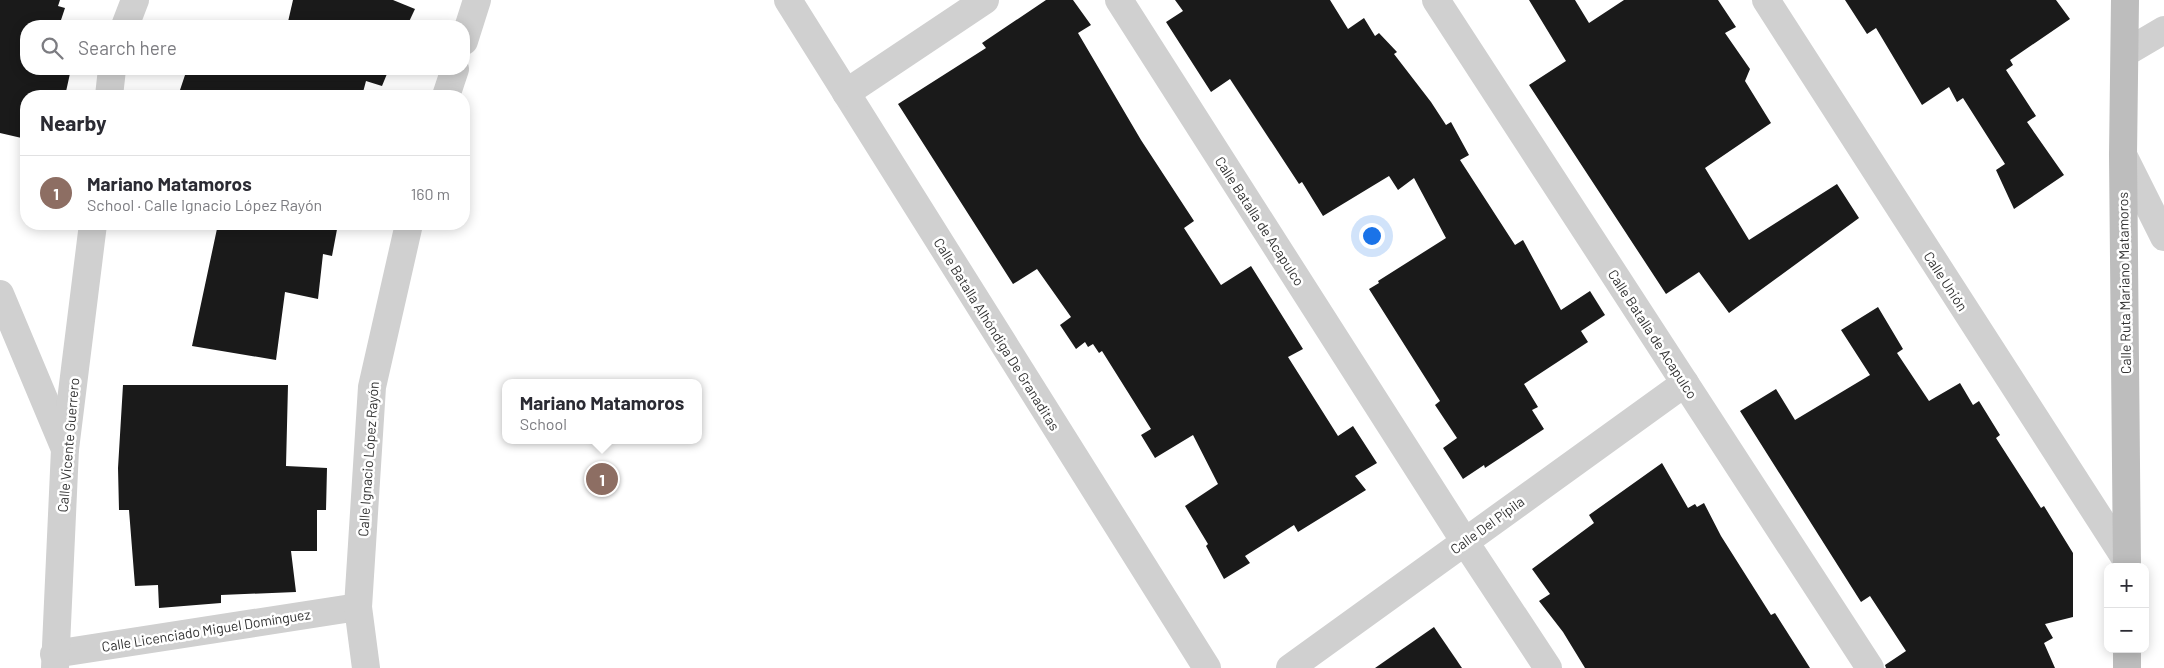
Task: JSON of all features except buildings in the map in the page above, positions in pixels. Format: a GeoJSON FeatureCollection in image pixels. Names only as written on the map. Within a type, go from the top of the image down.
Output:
{"type":"FeatureCollection","features":[{"type":"Feature","properties":{"kind":"main road","name":"Calle Ruta Mariano Matamoros"},"geometry":{"type":"LineString","coordinates":[[2125,0],[2123,155],[2127,563]]}},
{"type":"Feature","properties":{"kind":"main road"},"geometry":{"type":"LineString","coordinates":[[2127,653],[2127,668]]}},
{"type":"Feature","properties":{"kind":"street"},"geometry":{"type":"LineString","coordinates":[[127,20],[135,0]]}},
{"type":"Feature","properties":{"kind":"street"},"geometry":{"type":"LineString","coordinates":[[470,22],[477,0]]}},
{"type":"Feature","properties":{"kind":"street","name":"Calle Batalla Alhóndiga De Granaditas"},"geometry":{"type":"LineString","coordinates":[[788,0],[1207,668]]}},
{"type":"Feature","properties":{"kind":"street"},"geometry":{"type":"LineString","coordinates":[[846,93],[985,0]]}},
{"type":"Feature","properties":{"kind":"street","name":"Calle Batalla de Acapulco"},"geometry":{"type":"LineString","coordinates":[[1119,0],[1465,542],[1548,668]]}},
{"type":"Feature","properties":{"kind":"street","name":"Calle Batalla de Acapulco"},"geometry":{"type":"LineString","coordinates":[[1436,0],[1870,668]]}},
{"type":"Feature","properties":{"kind":"street","name":"Calle Unión"},"geometry":{"type":"LineString","coordinates":[[1766,0],[2126,563]]}},
{"type":"Feature","properties":{"kind":"street"},"geometry":{"type":"LineString","coordinates":[[2125,53],[2164,30]]}},
{"type":"Feature","properties":{"kind":"street"},"geometry":{"type":"LineString","coordinates":[[110,90],[111,75]]}},
{"type":"Feature","properties":{"kind":"street"},"geometry":{"type":"LineString","coordinates":[[448,90],[453,75]]}},
{"type":"Feature","properties":{"kind":"street"},"geometry":{"type":"LineString","coordinates":[[2123,155],[2164,237]]}},
{"type":"Feature","properties":{"kind":"street","name":"Calle Vicente Guerrero"},"geometry":{"type":"LineString","coordinates":[[55,661],[65,449],[92,230]]}},
{"type":"Feature","properties":{"kind":"street","name":"Calle Ignacio López Rayón"},"geometry":{"type":"LineString","coordinates":[[366,668],[358,606],[372,387],[408,230]]}},
{"type":"Feature","properties":{"kind":"street"},"geometry":{"type":"LineString","coordinates":[[0,294],[65,449]]}},
{"type":"Feature","properties":{"kind":"street","name":"Calle Del Pípila"},"geometry":{"type":"LineString","coordinates":[[1290,668],[1685,383]]}},
{"type":"Feature","properties":{"kind":"street","name":"Calle Licenciado Miguel Domínguez"},"geometry":{"type":"LineString","coordinates":[[55,661],[358,606]]}},
{"type":"Feature","properties":{"kind":"place","name":"Mariano Matamoros"},"geometry":{"type":"Point","coordinates":[602,479]}}]}
